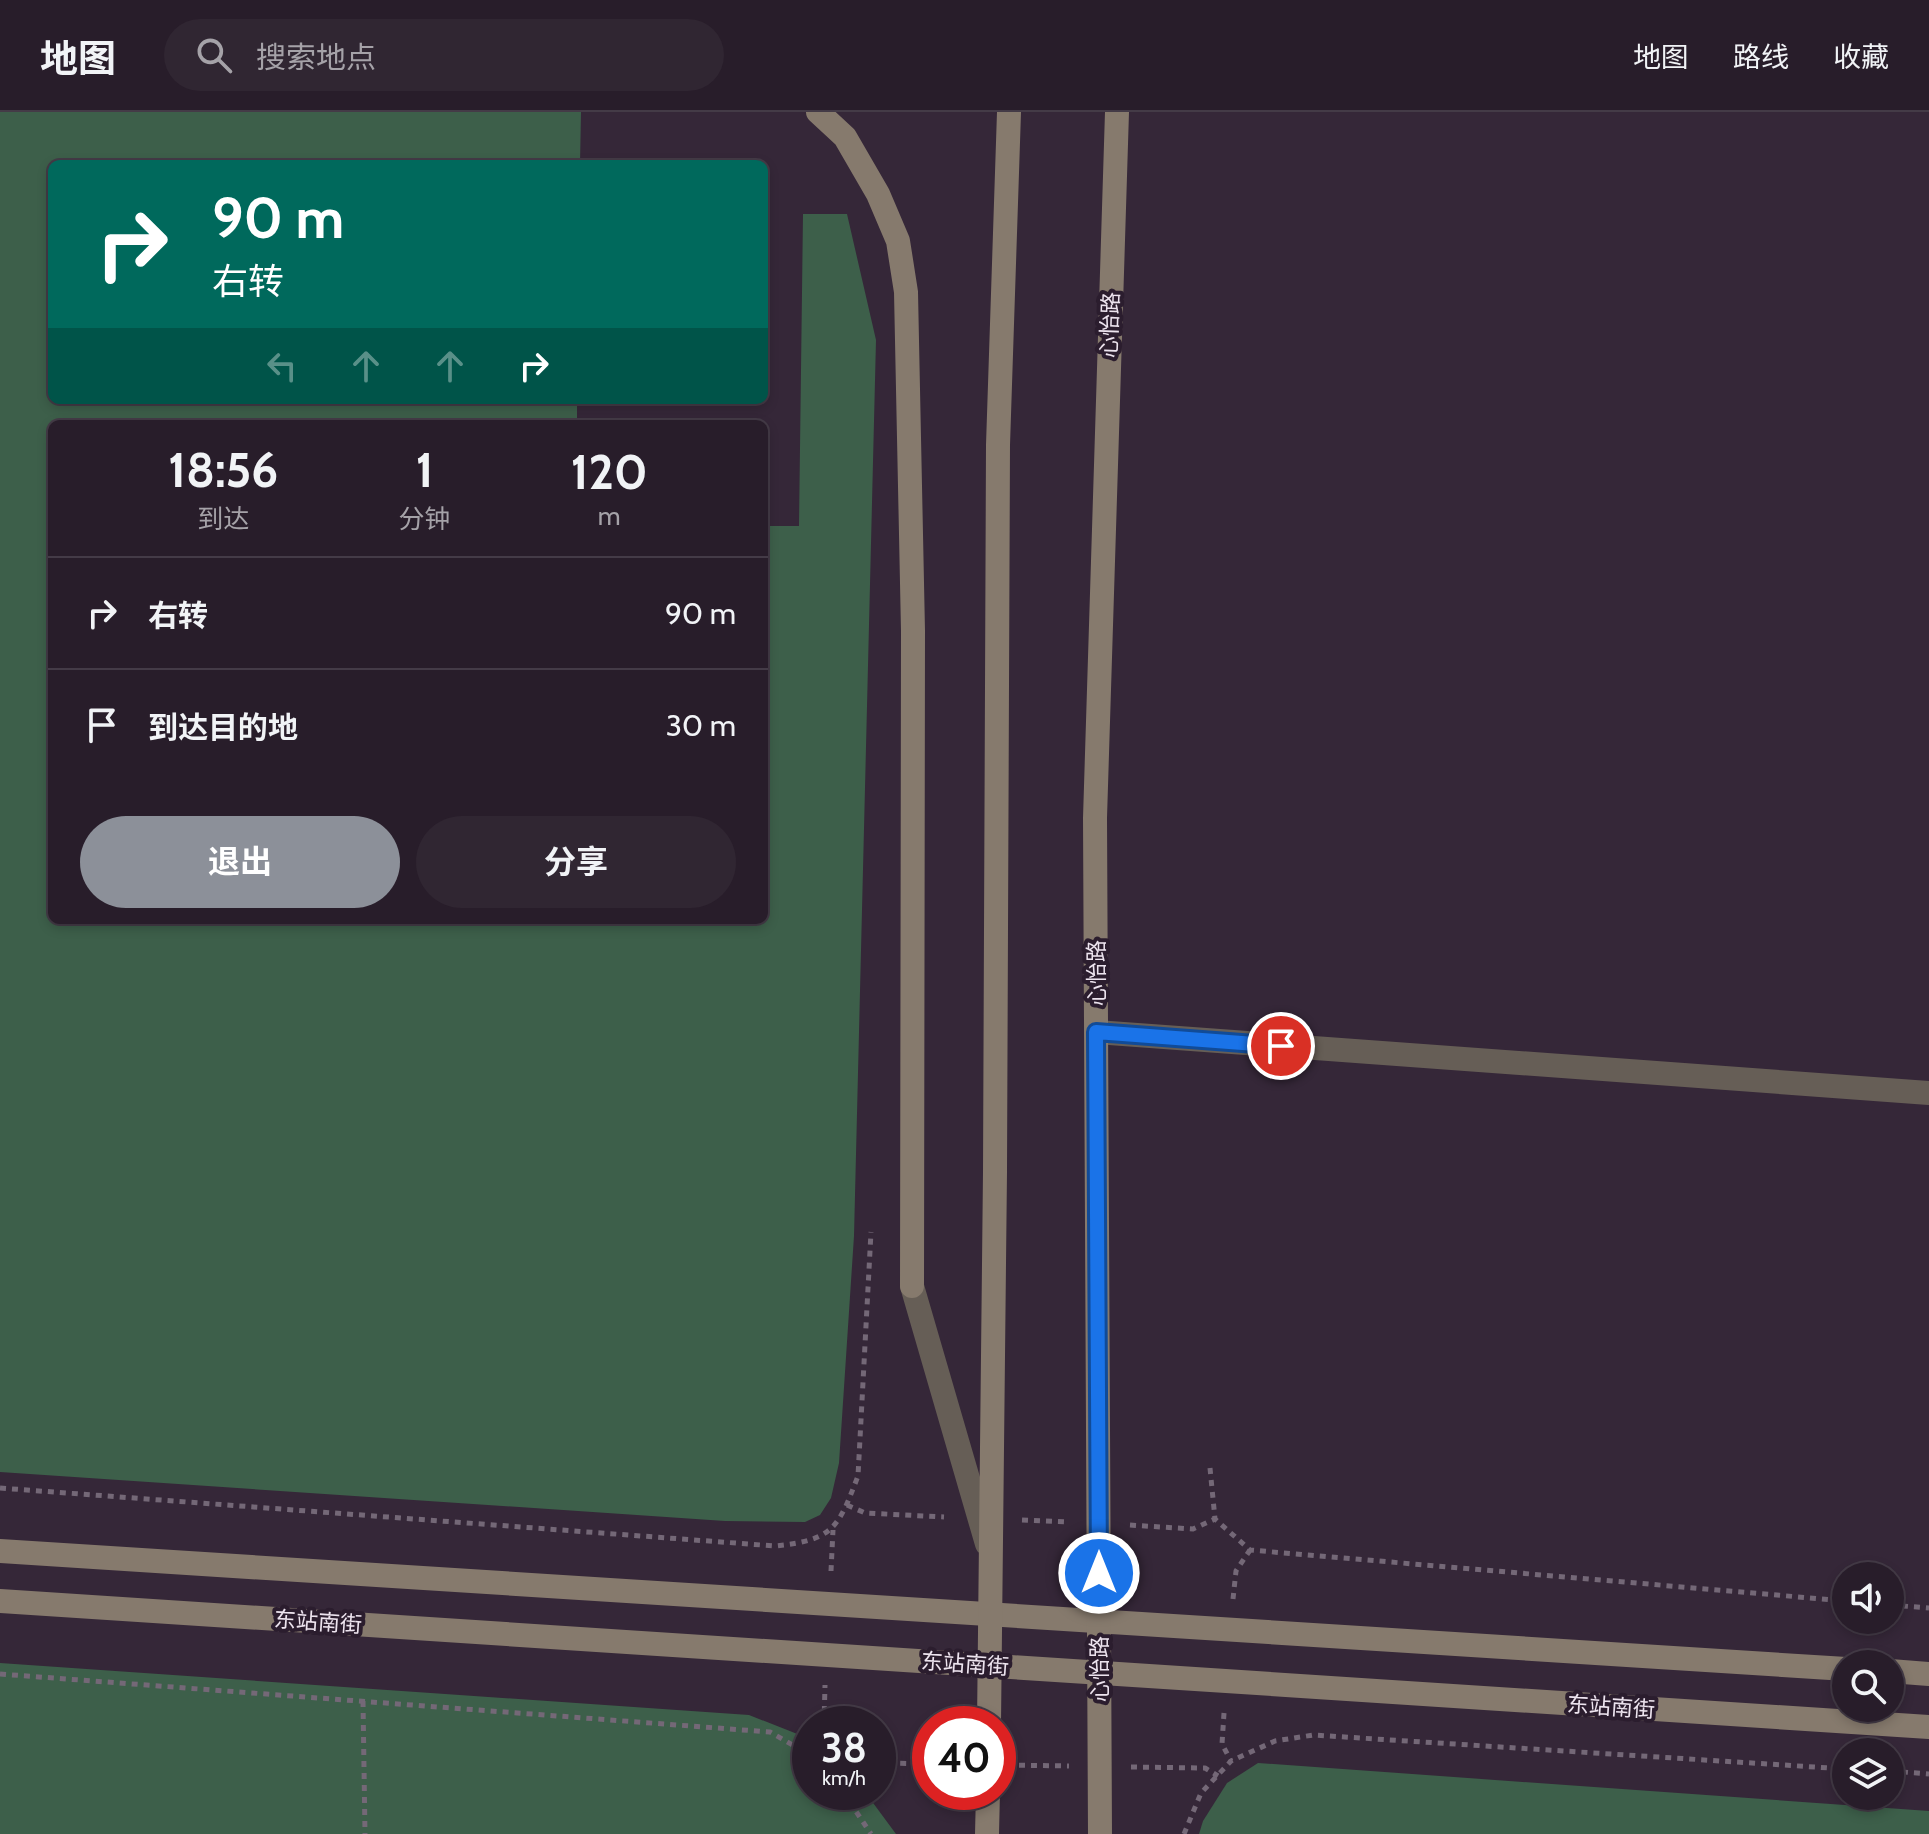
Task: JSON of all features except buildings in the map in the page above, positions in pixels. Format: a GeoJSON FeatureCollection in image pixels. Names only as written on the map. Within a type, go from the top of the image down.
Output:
{"type":"FeatureCollection","features":[{"type":"Feature","properties":{"kind":"street"},"geometry":{"type":"LineString","coordinates":[[818,112],[845,137],[878,194],[898,241],[906,292],[913,631],[912,1286],[986,1518]]}},
{"type":"Feature","properties":{"kind":"street"},"geometry":{"type":"LineString","coordinates":[[989,1706],[990,1555],[986,1518],[998,460],[1009,112]]}},
{"type":"Feature","properties":{"kind":"street","name":"心怡路"},"geometry":{"type":"LineString","coordinates":[[1100,1834],[1095,818],[1117,112]]}},
{"type":"Feature","properties":{"kind":"street"},"geometry":{"type":"LineString","coordinates":[[1096,1032],[1929,1093]]}},
{"type":"Feature","properties":{"kind":"street"},"geometry":{"type":"LineString","coordinates":[[0,1551],[1832,1668]]}},
{"type":"Feature","properties":{"kind":"street","name":"东站南街"},"geometry":{"type":"LineString","coordinates":[[0,1601],[1929,1727]]}},
{"type":"Feature","properties":{"kind":"street"},"geometry":{"type":"LineString","coordinates":[[1904,1672],[1929,1674]]}},
{"type":"Feature","properties":{"kind":"street"},"geometry":{"type":"LineString","coordinates":[[987,1834],[988,1810]]}},
{"type":"Feature","properties":{"kind":"path"},"geometry":{"type":"LineString","coordinates":[[0,1488],[775,1546],[805,1543],[833,1530],[858,1476],[871,1232]]}},
{"type":"Feature","properties":{"kind":"path"},"geometry":{"type":"LineString","coordinates":[[1210,1468],[1215,1519],[1250,1550],[1832,1600]]}},
{"type":"Feature","properties":{"kind":"path"},"geometry":{"type":"LineString","coordinates":[[847,1505],[865,1513],[1193,1529],[1215,1519]]}},
{"type":"Feature","properties":{"kind":"path"},"geometry":{"type":"LineString","coordinates":[[1904,1606],[1929,1608]]}},
{"type":"Feature","properties":{"kind":"path"},"geometry":{"type":"LineString","coordinates":[[0,1674],[770,1732],[792,1745]]}},
{"type":"Feature","properties":{"kind":"path"},"geometry":{"type":"LineString","coordinates":[[363,1701],[365,1834]]}},
{"type":"Feature","properties":{"kind":"path"},"geometry":{"type":"LineString","coordinates":[[1184,1834],[1201,1793],[1231,1761],[1275,1741],[1313,1735],[1832,1768]]}},
{"type":"Feature","properties":{"kind":"path"},"geometry":{"type":"LineString","coordinates":[[1904,1772],[1929,1774]]}},
{"type":"Feature","properties":{"kind":"path"},"geometry":{"type":"LineString","coordinates":[[855,1810],[871,1834]]}},
{"type":"Feature","properties":{"kind":"green space"},"geometry":{"type":"Polygon","coordinates":[[[0,112],[581,112],[580,160],[48,160],[48,404],[577,404],[577,420],[48,420],[48,924],[768,924],[768,526],[799,526],[803,214],[847,214],[876,340],[854,1236],[839,1463],[831,1498],[820,1515],[805,1522],[725,1521],[0,1472],[0,112]]]}},
{"type":"Feature","properties":{"kind":"green space"},"geometry":{"type":"Polygon","coordinates":[[[0,1663],[749,1715],[792,1732],[792,1810],[878,1810],[896,1834],[0,1834],[0,1663]]]}},
{"type":"Feature","properties":{"kind":"green space"},"geometry":{"type":"Polygon","coordinates":[[[1258,1763],[1832,1804],[1832,1810],[1929,1811],[1929,1834],[1199,1834],[1203,1821],[1227,1783],[1258,1763]]]}},
{"type":"Feature","properties":{"kind":"route"},"geometry":{"type":"LineString","coordinates":[[1099,1573],[1096,1032],[1281,1046]]}}]}
